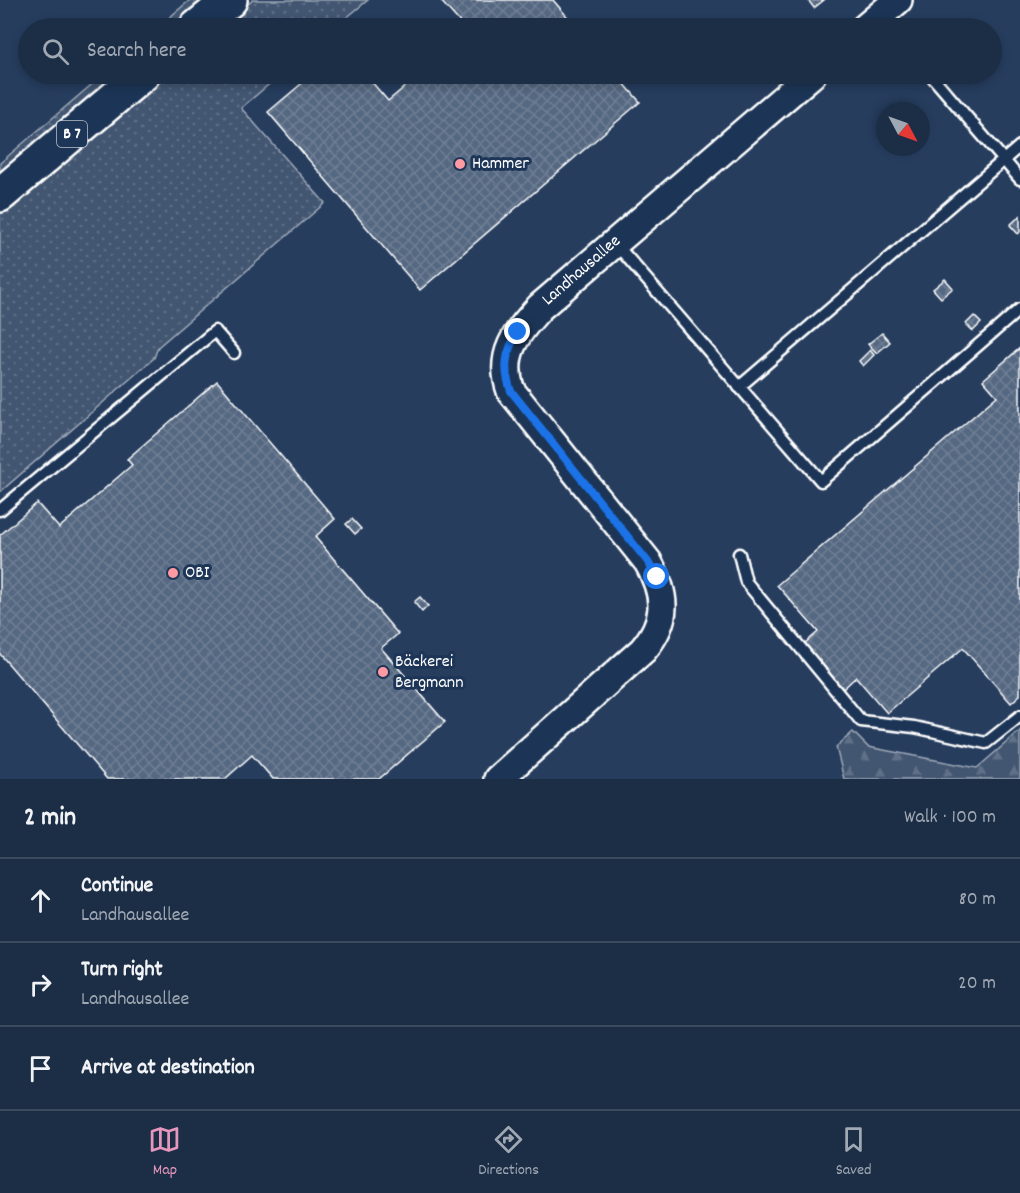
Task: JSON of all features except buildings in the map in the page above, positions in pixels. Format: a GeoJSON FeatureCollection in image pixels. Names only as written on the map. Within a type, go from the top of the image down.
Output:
{"type":"FeatureCollection","features":[{"type":"Feature","properties":{"kind":"main road"},"geometry":{"type":"LineString","coordinates":[[208,18],[230,0]]}},
{"type":"Feature","properties":{"kind":"main road","name":"B 7"},"geometry":{"type":"LineString","coordinates":[[0,195],[132,84]]}},
{"type":"Feature","properties":{"kind":"street","name":"Landhausallee"},"geometry":{"type":"LineString","coordinates":[[498,779],[627,666],[655,636],[661,620],[662,592],[648,562],[535,425],[511,391],[506,377],[508,351],[528,320],[800,84]]}},
{"type":"Feature","properties":{"kind":"lane"},"geometry":{"type":"LineString","coordinates":[[939,84],[1020,178]]}},
{"type":"Feature","properties":{"kind":"lane"},"geometry":{"type":"LineString","coordinates":[[740,387],[1020,146]]}},
{"type":"Feature","properties":{"kind":"lane"},"geometry":{"type":"LineString","coordinates":[[615,243],[820,481],[1020,309]]}},
{"type":"Feature","properties":{"kind":"lane"},"geometry":{"type":"LineString","coordinates":[[0,510],[215,332],[234,353]]}},
{"type":"Feature","properties":{"kind":"lane"},"geometry":{"type":"LineString","coordinates":[[739,554],[746,582],[861,721],[914,727],[986,743],[1020,716]]}},
{"type":"Feature","properties":{"kind":"green space"},"geometry":{"type":"Polygon","coordinates":[[[190,0],[212,0],[190,18],[169,18],[190,0]]]}},
{"type":"Feature","properties":{"kind":"green space"},"geometry":{"type":"Polygon","coordinates":[[[253,0],[368,0],[346,18],[232,18],[253,0]]]}},
{"type":"Feature","properties":{"kind":"green space"},"geometry":{"type":"Polygon","coordinates":[[[92,84],[114,84],[0,181],[0,163],[92,84]]]}},
{"type":"Feature","properties":{"kind":"green space"},"geometry":{"type":"Polygon","coordinates":[[[156,84],[269,84],[241,108],[325,203],[158,347],[154,358],[0,492],[0,211],[156,84]]]}},
{"type":"Feature","properties":{"kind":"green space"},"geometry":{"type":"Polygon","coordinates":[[[1020,731],[1020,779],[844,779],[836,747],[853,732],[868,747],[977,768],[1020,731]]]}},
{"type":"Feature","properties":{"kind":"place","name":"Hammer"},"geometry":{"type":"Point","coordinates":[460,164]}},
{"type":"Feature","properties":{"kind":"place","name":"OBI"},"geometry":{"type":"Point","coordinates":[173,573]}},
{"type":"Feature","properties":{"kind":"place","name":"Bäckerei Bergmann"},"geometry":{"type":"Point","coordinates":[383,672]}},
{"type":"Feature","properties":{"kind":"route"},"geometry":{"type":"LineString","coordinates":[[518,332],[508,351],[505,365],[511,391],[535,425],[648,562],[657,577]]}}]}
